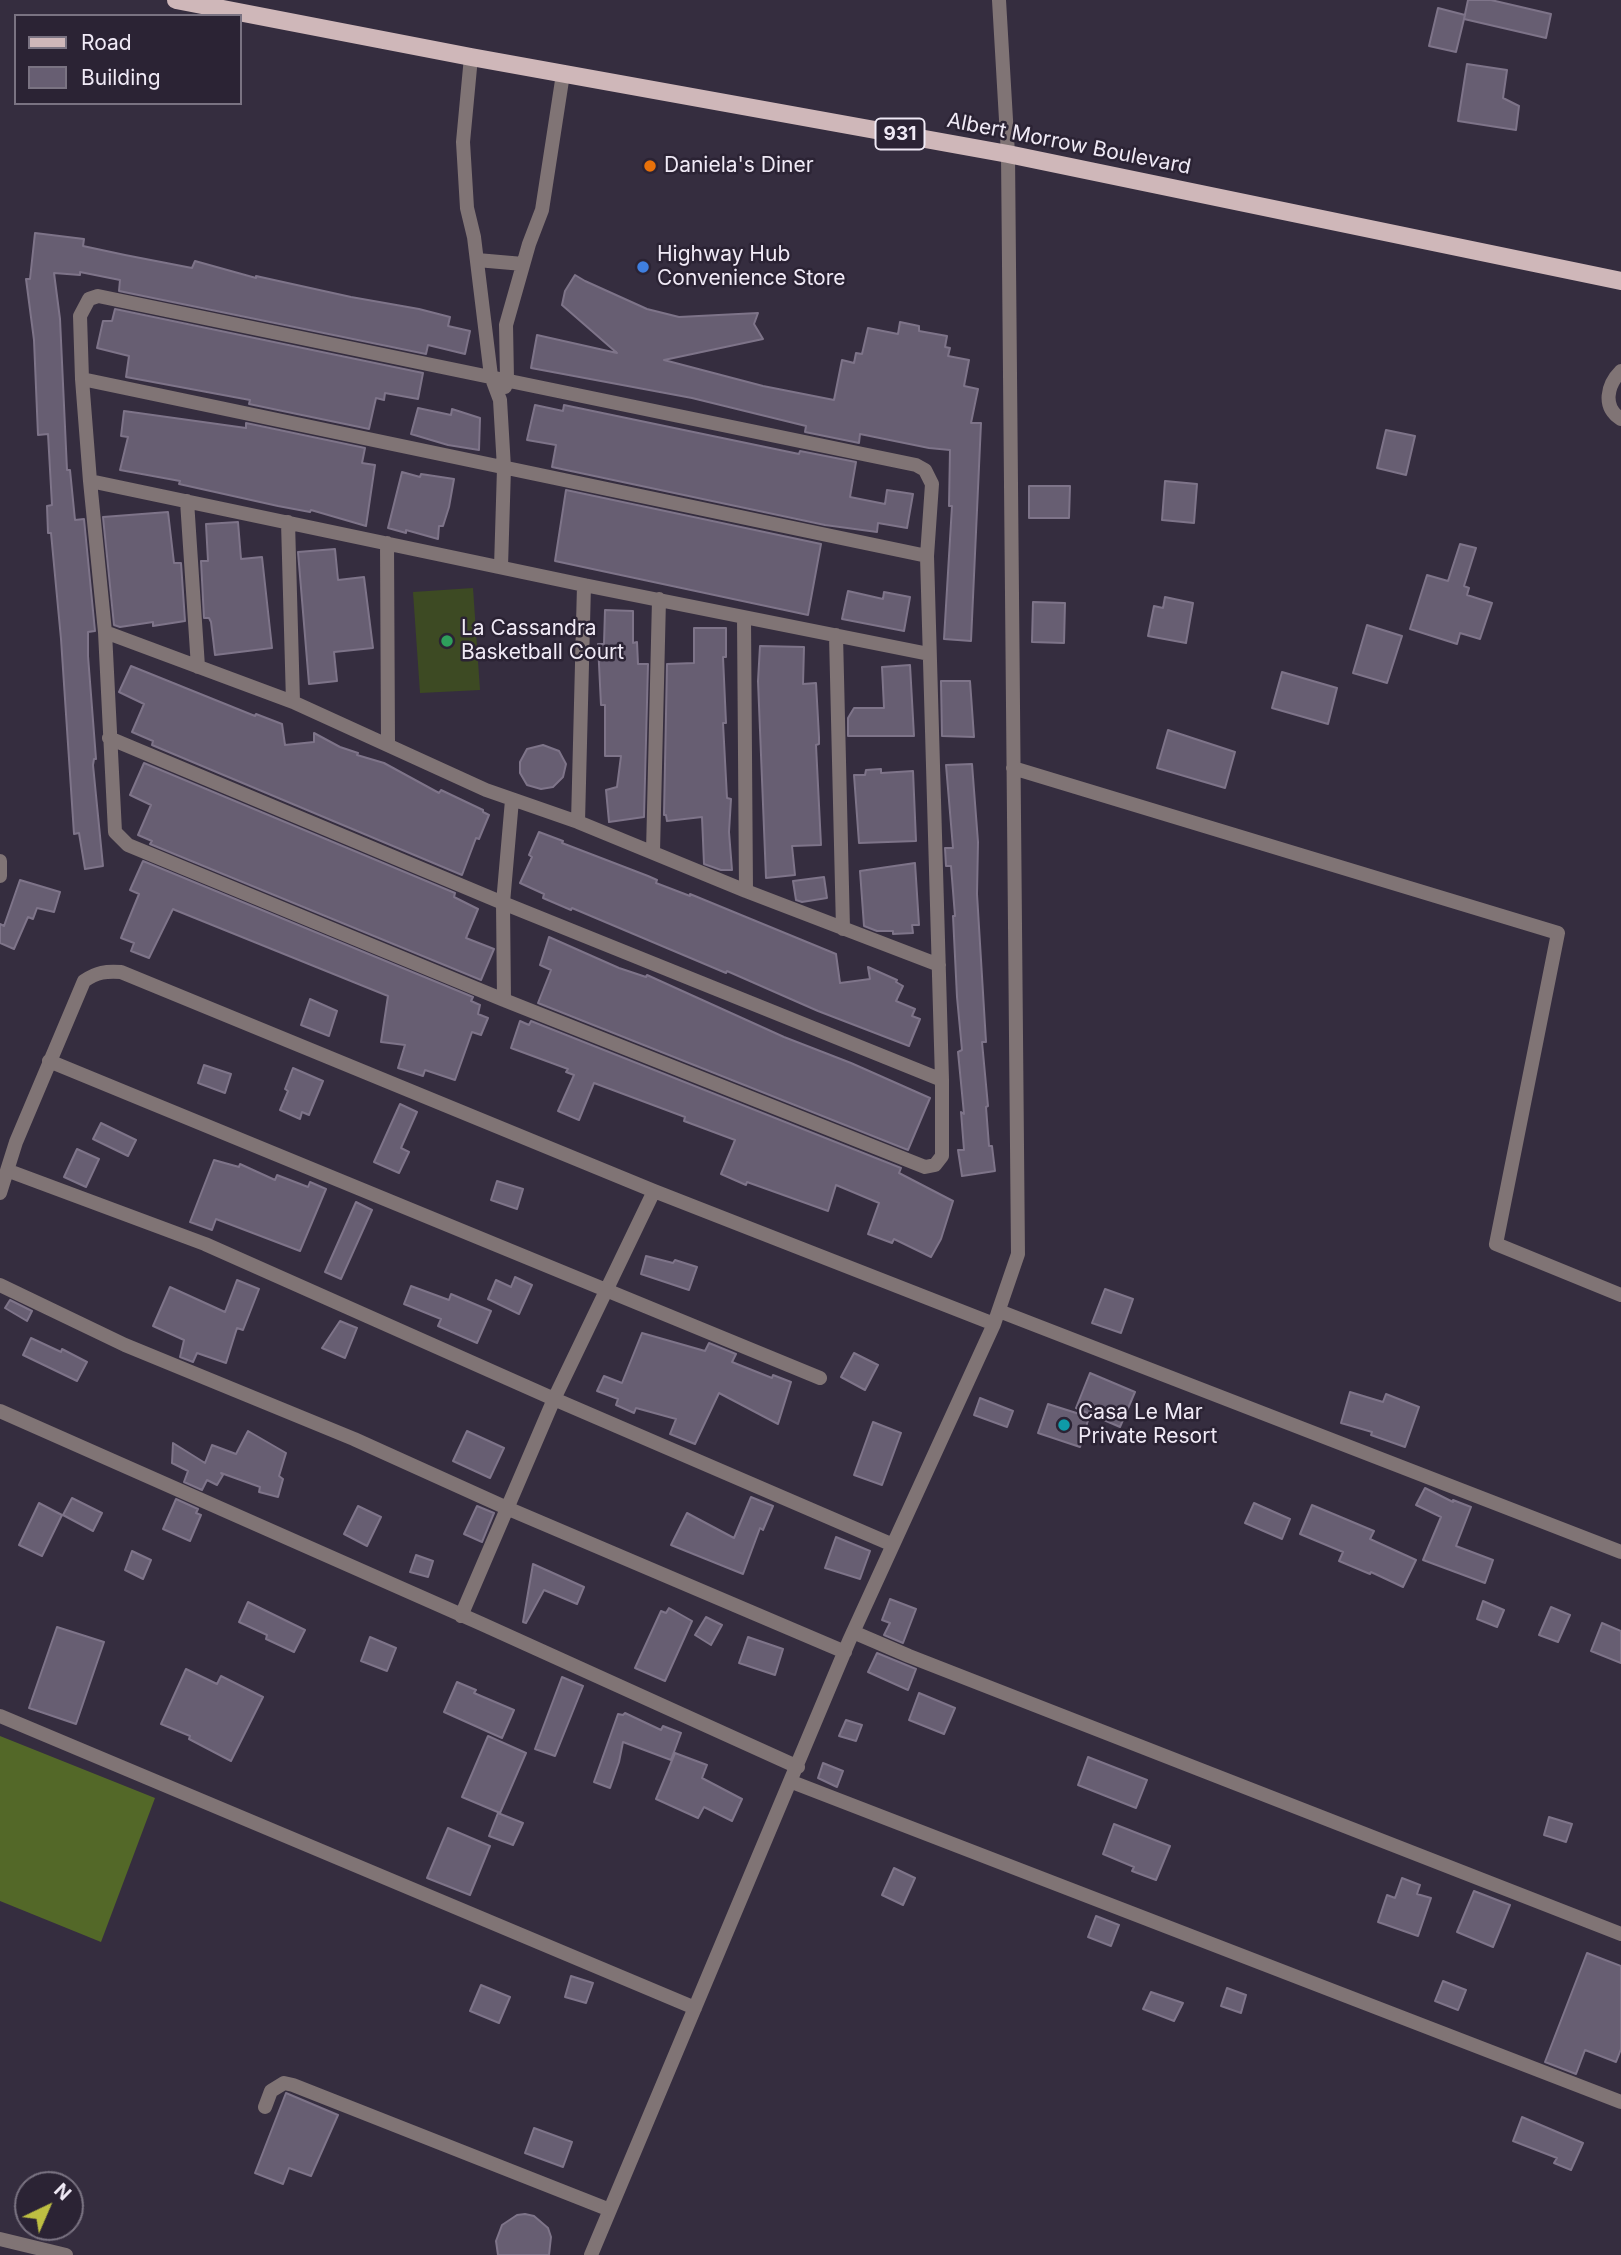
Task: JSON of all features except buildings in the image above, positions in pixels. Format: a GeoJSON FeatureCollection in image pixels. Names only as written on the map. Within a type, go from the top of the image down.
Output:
{"type":"FeatureCollection","features":[{"type":"Feature","properties":{"kind":"main road","name":"Albert Morrow Boulevard"},"geometry":{"type":"LineString","coordinates":[[176,0],[563,74],[1008,153],[1621,281]]}},
{"type":"Feature","properties":{"kind":"street"},"geometry":{"type":"LineString","coordinates":[[591,2255],[853,1632],[996,1317],[1018,1254],[1008,153],[999,0]]}},
{"type":"Feature","properties":{"kind":"street"},"geometry":{"type":"LineString","coordinates":[[471,57],[463,142],[467,208],[477,260],[491,376],[500,400],[504,468],[501,567]]}},
{"type":"Feature","properties":{"kind":"street"},"geometry":{"type":"LineString","coordinates":[[500,400],[507,379],[506,325],[542,210],[563,74]]}},
{"type":"Feature","properties":{"kind":"street"},"geometry":{"type":"LineString","coordinates":[[477,260],[523,264]]}},
{"type":"Feature","properties":{"kind":"street"},"geometry":{"type":"LineString","coordinates":[[98,296],[491,376],[925,470],[932,484],[927,556],[942,1080],[942,1156],[935,1165],[925,1167],[504,1000],[128,845],[115,832],[108,738],[105,632],[82,379],[80,316],[89,299],[98,296]]}},
{"type":"Feature","properties":{"kind":"street"},"geometry":{"type":"LineString","coordinates":[[1621,371],[1613,379],[1608,396],[1611,409],[1621,419]]}},
{"type":"Feature","properties":{"kind":"street"},"geometry":{"type":"LineString","coordinates":[[82,379],[927,556]]}},
{"type":"Feature","properties":{"kind":"street"},"geometry":{"type":"LineString","coordinates":[[90,481],[744,618],[929,654]]}},
{"type":"Feature","properties":{"kind":"street"},"geometry":{"type":"LineString","coordinates":[[187,501],[198,667]]}},
{"type":"Feature","properties":{"kind":"street"},"geometry":{"type":"LineString","coordinates":[[288,522],[293,702]]}},
{"type":"Feature","properties":{"kind":"street"},"geometry":{"type":"LineString","coordinates":[[387,543],[388,744]]}},
{"type":"Feature","properties":{"kind":"street"},"geometry":{"type":"LineString","coordinates":[[578,822],[584,585]]}},
{"type":"Feature","properties":{"kind":"street"},"geometry":{"type":"LineString","coordinates":[[653,852],[659,599]]}},
{"type":"Feature","properties":{"kind":"street"},"geometry":{"type":"LineString","coordinates":[[744,618],[746,891]]}},
{"type":"Feature","properties":{"kind":"street"},"geometry":{"type":"LineString","coordinates":[[105,632],[293,702],[512,800],[578,822],[746,891],[939,965]]}},
{"type":"Feature","properties":{"kind":"street"},"geometry":{"type":"LineString","coordinates":[[836,635],[843,929]]}},
{"type":"Feature","properties":{"kind":"street"},"geometry":{"type":"LineString","coordinates":[[108,738],[503,903],[942,1080]]}},
{"type":"Feature","properties":{"kind":"street"},"geometry":{"type":"LineString","coordinates":[[1013,768],[1558,933],[1496,1244],[1621,1295]]}},
{"type":"Feature","properties":{"kind":"street"},"geometry":{"type":"LineString","coordinates":[[504,1000],[503,903],[512,800]]}},
{"type":"Feature","properties":{"kind":"street"},"geometry":{"type":"LineString","coordinates":[[0,861],[0,876]]}},
{"type":"Feature","properties":{"kind":"street"},"geometry":{"type":"LineString","coordinates":[[0,1193],[16,1142],[84,981],[95,973],[121,972],[653,1191],[1621,1552]]}},
{"type":"Feature","properties":{"kind":"street"},"geometry":{"type":"LineString","coordinates":[[49,1061],[820,1378]]}},
{"type":"Feature","properties":{"kind":"street"},"geometry":{"type":"LineString","coordinates":[[9,1171],[205,1244],[554,1399],[893,1545]]}},
{"type":"Feature","properties":{"kind":"street"},"geometry":{"type":"LineString","coordinates":[[461,1616],[554,1399],[653,1191]]}},
{"type":"Feature","properties":{"kind":"street"},"geometry":{"type":"LineString","coordinates":[[0,1285],[125,1345],[354,1438],[509,1509],[845,1652]]}},
{"type":"Feature","properties":{"kind":"street"},"geometry":{"type":"LineString","coordinates":[[0,1411],[798,1767]]}},
{"type":"Feature","properties":{"kind":"street"},"geometry":{"type":"LineString","coordinates":[[853,1632],[1621,1934]]}},
{"type":"Feature","properties":{"kind":"street"},"geometry":{"type":"LineString","coordinates":[[0,1716],[695,2008]]}},
{"type":"Feature","properties":{"kind":"street"},"geometry":{"type":"LineString","coordinates":[[792,1782],[1621,2102]]}},
{"type":"Feature","properties":{"kind":"street"},"geometry":{"type":"LineString","coordinates":[[265,2107],[271,2091],[284,2083],[293,2085],[610,2210]]}},
{"type":"Feature","properties":{"kind":"street"},"geometry":{"type":"LineString","coordinates":[[0,2239],[66,2255]]}},
{"type":"Feature","properties":{"kind":"green space","name":"La Cassandra Basketball Court"},"geometry":{"type":"Polygon","coordinates":[[[473,588],[480,690],[420,693],[413,592],[473,588]]]}},
{"type":"Feature","properties":{"kind":"green space"},"geometry":{"type":"Polygon","coordinates":[[[0,1736],[155,1798],[101,1942],[0,1901],[0,1736]]]}},
{"type":"Feature","properties":{"kind":"place","name":"Daniela's Diner"},"geometry":{"type":"Point","coordinates":[650,166]}},
{"type":"Feature","properties":{"kind":"place","name":"Highway Hub Convenience Store"},"geometry":{"type":"Point","coordinates":[643,267]}},
{"type":"Feature","properties":{"kind":"place","name":"La Cassandra Basketball Court"},"geometry":{"type":"Point","coordinates":[447,641]}},
{"type":"Feature","properties":{"kind":"place","name":"Casa Le Mar Private Resort"},"geometry":{"type":"Point","coordinates":[1064,1425]}}]}
